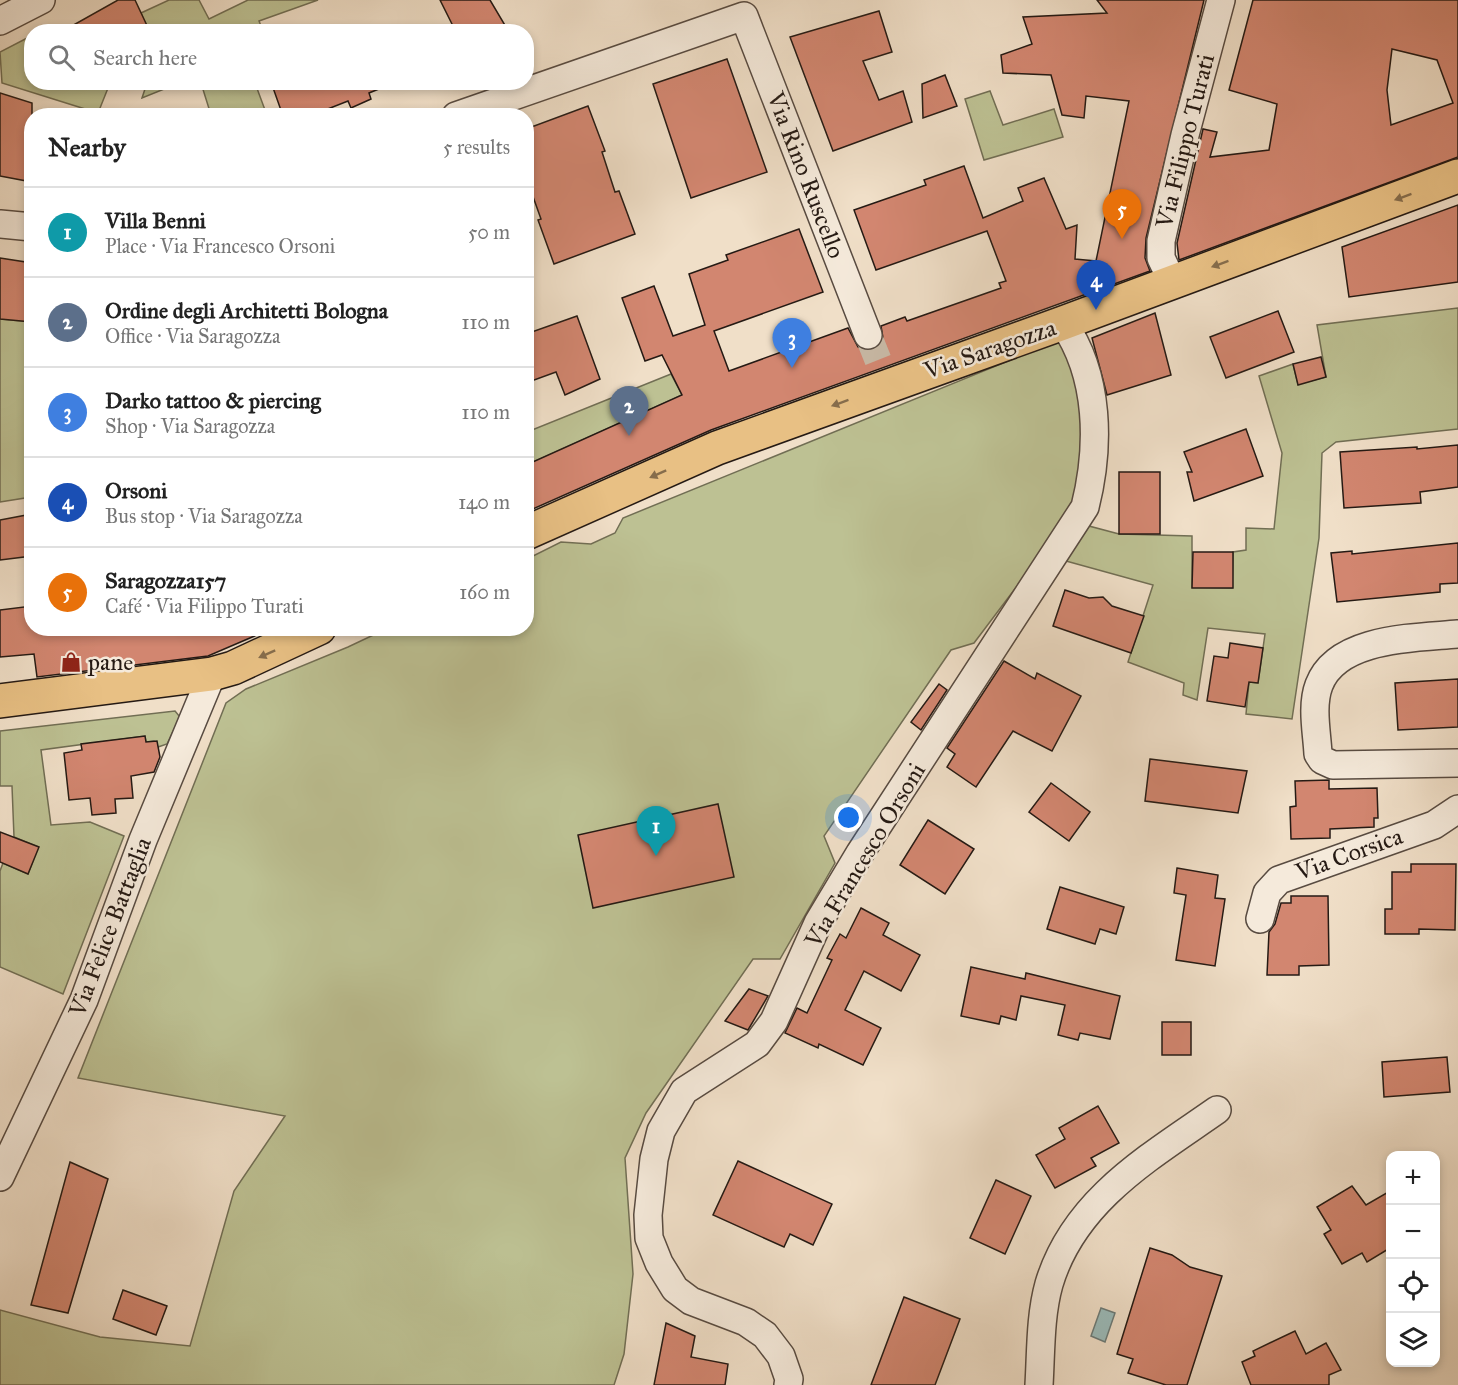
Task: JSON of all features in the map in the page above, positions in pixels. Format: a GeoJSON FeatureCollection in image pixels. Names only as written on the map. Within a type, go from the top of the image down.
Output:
{"type":"FeatureCollection","features":[{"type":"Feature","properties":{"kind":"main road","name":"Via Saragozza"},"geometry":{"type":"LineString","coordinates":[[534,529],[717,448],[885,377],[1063,323],[1458,176]]}},
{"type":"Feature","properties":{"kind":"main road"},"geometry":{"type":"LineString","coordinates":[[0,701],[212,674],[233,668],[302,636]]}},
{"type":"Feature","properties":{"kind":"street"},"geometry":{"type":"LineString","coordinates":[[0,21],[41,0]]}},
{"type":"Feature","properties":{"kind":"street","name":"Via Filippo Turati"},"geometry":{"type":"LineString","coordinates":[[1172,281],[1161,258],[1161,241],[1203,61],[1221,0]]}},
{"type":"Feature","properties":{"kind":"street","name":"Via Rino Ruscello"},"geometry":{"type":"LineString","coordinates":[[534,89],[744,16],[868,335]]}},
{"type":"Feature","properties":{"kind":"street","name":"Via Rino Ruscello"},"geometry":{"type":"LineString","coordinates":[[479,108],[531,90]]}},
{"type":"Feature","properties":{"kind":"street"},"geometry":{"type":"LineString","coordinates":[[0,224],[24,226]]}},
{"type":"Feature","properties":{"kind":"street","name":"Via Francesco Orsoni"},"geometry":{"type":"LineString","coordinates":[[788,1385],[789,1379],[781,1356],[765,1335],[746,1322],[691,1301],[675,1289],[659,1263],[649,1238],[649,1193],[654,1159],[670,1110],[684,1091],[757,1044],[774,1021],[818,923],[860,853],[1085,507],[1092,479],[1095,422],[1083,362],[1063,323]]}},
{"type":"Feature","properties":{"kind":"street"},"geometry":{"type":"LineString","coordinates":[[1458,634],[1392,640],[1351,652],[1335,661],[1318,686],[1315,711],[1318,754],[1322,760],[1333,765],[1458,763]]}},
{"type":"Feature","properties":{"kind":"street","name":"Via Felice Battaglia"},"geometry":{"type":"LineString","coordinates":[[0,1177],[84,1000],[143,840],[212,674]]}},
{"type":"Feature","properties":{"kind":"street","name":"Via Corsica"},"geometry":{"type":"LineString","coordinates":[[1260,920],[1267,893],[1280,880],[1434,825],[1458,809]]}},
{"type":"Feature","properties":{"kind":"street"},"geometry":{"type":"LineString","coordinates":[[1039,1385],[1047,1296],[1062,1248],[1094,1205],[1118,1179],[1217,1110]]}},
{"type":"Feature","properties":{"kind":"green space"},"geometry":{"type":"Polygon","coordinates":[[[169,0],[199,0],[209,19],[248,0],[318,0],[259,21],[260,24],[145,24],[141,13],[169,0]]]}},
{"type":"Feature","properties":{"kind":"green space"},"geometry":{"type":"Polygon","coordinates":[[[24,40],[24,90],[2,83],[0,52],[24,40]]]}},
{"type":"Feature","properties":{"kind":"green space"},"geometry":{"type":"Polygon","coordinates":[[[24,90],[107,90],[100,108],[82,108],[24,90]]]}},
{"type":"Feature","properties":{"kind":"green space"},"geometry":{"type":"Polygon","coordinates":[[[144,90],[162,90],[142,98],[144,90]]]}},
{"type":"Feature","properties":{"kind":"green space"},"geometry":{"type":"Polygon","coordinates":[[[203,90],[258,90],[264,108],[209,108],[203,90]]]}},
{"type":"Feature","properties":{"kind":"green space"},"geometry":{"type":"Polygon","coordinates":[[[990,91],[1003,125],[1054,109],[1063,137],[984,160],[965,99],[990,91]]]}},
{"type":"Feature","properties":{"kind":"green space"},"geometry":{"type":"Polygon","coordinates":[[[1458,308],[1458,429],[1336,442],[1322,453],[1319,538],[1292,719],[1246,714],[1249,682],[1258,683],[1265,634],[1208,628],[1197,700],[1183,695],[1184,683],[1128,662],[1153,585],[1066,561],[1085,525],[1119,534],[1192,536],[1192,587],[1232,588],[1233,552],[1246,550],[1246,528],[1274,529],[1282,453],[1259,376],[1293,364],[1298,384],[1326,377],[1317,325],[1458,308]]]}},
{"type":"Feature","properties":{"kind":"green space"},"geometry":{"type":"Polygon","coordinates":[[[0,319],[24,321],[24,498],[0,502],[0,319]]]}},
{"type":"Feature","properties":{"kind":"green space"},"geometry":{"type":"Polygon","coordinates":[[[1062,339],[1078,388],[1084,426],[1080,492],[1063,525],[974,643],[951,650],[824,836],[835,863],[780,959],[753,959],[646,1113],[625,1158],[633,1274],[624,1354],[614,1385],[0,1385],[0,1310],[100,1337],[190,1346],[234,1191],[285,1116],[78,1078],[226,703],[246,689],[371,636],[534,636],[534,556],[561,542],[591,544],[615,533],[623,518],[1062,339]]]}},
{"type":"Feature","properties":{"kind":"green space"},"geometry":{"type":"Polygon","coordinates":[[[671,374],[682,395],[534,462],[534,429],[671,374]]]}},
{"type":"Feature","properties":{"kind":"green space"},"geometry":{"type":"Polygon","coordinates":[[[175,711],[180,717],[167,744],[158,747],[154,741],[146,742],[145,736],[41,750],[51,825],[90,822],[124,836],[63,994],[0,967],[0,871],[3,863],[28,874],[38,847],[14,837],[12,786],[0,786],[0,731],[175,711]]]}},
{"type":"Feature","properties":{"kind":"water"},"geometry":{"type":"Polygon","coordinates":[[[1101,1308],[1115,1313],[1105,1342],[1091,1336],[1101,1308]]]}},
{"type":"Feature","properties":{"kind":"building"},"geometry":{"type":"Polygon","coordinates":[[[118,0],[135,0],[146,24],[75,24],[118,0]]]}},
{"type":"Feature","properties":{"kind":"building"},"geometry":{"type":"Polygon","coordinates":[[[440,0],[490,0],[504,24],[452,24],[440,0]]]}},
{"type":"Feature","properties":{"kind":"building"},"geometry":{"type":"Polygon","coordinates":[[[1097,0],[1204,0],[1146,238],[1145,258],[1150,271],[711,430],[534,508],[534,461],[682,395],[662,355],[645,361],[622,298],[654,286],[673,336],[705,325],[689,274],[728,260],[726,255],[799,229],[823,292],[714,331],[729,371],[848,328],[858,347],[873,350],[880,345],[883,338],[881,326],[905,317],[907,321],[1001,288],[999,283],[1006,281],[987,231],[876,270],[854,210],[926,185],[924,180],[964,166],[983,218],[1023,201],[1018,188],[1044,178],[1066,229],[1077,225],[1075,259],[1096,261],[1129,101],[1086,96],[1084,118],[1062,115],[1051,75],[1003,73],[1001,55],[1032,44],[1023,17],[1107,13],[1097,0]]]}},
{"type":"Feature","properties":{"kind":"building"},"geometry":{"type":"Polygon","coordinates":[[[1253,0],[1458,0],[1458,157],[1179,260],[1177,243],[1203,129],[1217,132],[1210,157],[1269,150],[1277,104],[1229,90],[1253,0]],[[1392,49],[1387,90],[1391,125],[1453,103],[1437,60],[1392,49]]]}},
{"type":"Feature","properties":{"kind":"building"},"geometry":{"type":"Polygon","coordinates":[[[879,11],[892,52],[863,61],[879,100],[903,91],[912,122],[833,151],[790,37],[879,11]]]}},
{"type":"Feature","properties":{"kind":"building"},"geometry":{"type":"Polygon","coordinates":[[[727,59],[767,172],[691,198],[653,84],[727,59]]]}},
{"type":"Feature","properties":{"kind":"building"},"geometry":{"type":"Polygon","coordinates":[[[945,75],[957,106],[923,118],[922,84],[945,75]]]}},
{"type":"Feature","properties":{"kind":"building"},"geometry":{"type":"Polygon","coordinates":[[[274,90],[376,90],[369,93],[371,99],[351,108],[348,101],[330,108],[280,108],[274,90]]]}},
{"type":"Feature","properties":{"kind":"building"},"geometry":{"type":"Polygon","coordinates":[[[0,93],[32,103],[32,108],[24,108],[24,180],[0,176],[0,93]]]}},
{"type":"Feature","properties":{"kind":"building"},"geometry":{"type":"Polygon","coordinates":[[[588,106],[605,151],[602,152],[615,192],[619,191],[635,234],[554,264],[538,220],[541,219],[534,199],[534,126],[588,106]]]}},
{"type":"Feature","properties":{"kind":"building"},"geometry":{"type":"Polygon","coordinates":[[[1458,205],[1458,282],[1349,297],[1342,247],[1458,205]]]}},
{"type":"Feature","properties":{"kind":"building"},"geometry":{"type":"Polygon","coordinates":[[[0,258],[24,262],[24,321],[0,319],[0,258]]]}},
{"type":"Feature","properties":{"kind":"building"},"geometry":{"type":"Polygon","coordinates":[[[1278,311],[1294,352],[1226,378],[1210,337],[1278,311]]]}},
{"type":"Feature","properties":{"kind":"building"},"geometry":{"type":"Polygon","coordinates":[[[1155,313],[1171,375],[1107,395],[1092,338],[1155,313]]]}},
{"type":"Feature","properties":{"kind":"building"},"geometry":{"type":"Polygon","coordinates":[[[577,316],[600,379],[565,395],[556,372],[534,380],[534,331],[577,316]]]}},
{"type":"Feature","properties":{"kind":"building"},"geometry":{"type":"Polygon","coordinates":[[[1321,357],[1326,377],[1298,385],[1293,364],[1321,357]]]}},
{"type":"Feature","properties":{"kind":"building"},"geometry":{"type":"Polygon","coordinates":[[[1246,429],[1263,476],[1194,501],[1187,472],[1192,472],[1184,452],[1246,429]]]}},
{"type":"Feature","properties":{"kind":"building"},"geometry":{"type":"Polygon","coordinates":[[[1458,445],[1458,487],[1420,492],[1421,503],[1344,508],[1340,452],[1458,445]]]}},
{"type":"Feature","properties":{"kind":"building"},"geometry":{"type":"Polygon","coordinates":[[[1119,472],[1160,472],[1160,534],[1119,534],[1119,472]]]}},
{"type":"Feature","properties":{"kind":"building"},"geometry":{"type":"Polygon","coordinates":[[[24,516],[24,557],[0,560],[0,520],[24,516]]]}},
{"type":"Feature","properties":{"kind":"building"},"geometry":{"type":"Polygon","coordinates":[[[1458,543],[1458,583],[1440,584],[1440,592],[1337,602],[1331,553],[1352,551],[1352,554],[1458,543]]]}},
{"type":"Feature","properties":{"kind":"building"},"geometry":{"type":"Polygon","coordinates":[[[1193,552],[1233,552],[1233,588],[1192,588],[1193,552]]]}},
{"type":"Feature","properties":{"kind":"building"},"geometry":{"type":"Polygon","coordinates":[[[1065,590],[1089,598],[1103,597],[1112,606],[1144,616],[1131,653],[1053,626],[1065,590]]]}},
{"type":"Feature","properties":{"kind":"building"},"geometry":{"type":"Polygon","coordinates":[[[24,607],[24,636],[254,636],[208,656],[37,677],[34,654],[0,657],[0,610],[24,607]]]}},
{"type":"Feature","properties":{"kind":"building"},"geometry":{"type":"Polygon","coordinates":[[[1230,643],[1263,648],[1258,683],[1249,682],[1245,707],[1207,701],[1214,656],[1228,658],[1230,643]]]}},
{"type":"Feature","properties":{"kind":"building"},"geometry":{"type":"Polygon","coordinates":[[[1004,661],[1035,679],[1037,673],[1081,696],[1052,751],[1013,731],[976,787],[947,767],[955,754],[947,748],[1004,661]]]}},
{"type":"Feature","properties":{"kind":"building"},"geometry":{"type":"Polygon","coordinates":[[[1458,679],[1458,727],[1398,730],[1395,683],[1458,679]]]}},
{"type":"Feature","properties":{"kind":"building"},"geometry":{"type":"Polygon","coordinates":[[[939,684],[947,690],[921,730],[911,722],[939,684]]]}},
{"type":"Feature","properties":{"kind":"building"},"geometry":{"type":"Polygon","coordinates":[[[145,736],[146,742],[157,741],[160,757],[154,772],[131,776],[133,798],[115,799],[116,813],[92,815],[90,798],[69,800],[64,753],[82,750],[81,744],[145,736]]]}},
{"type":"Feature","properties":{"kind":"building"},"geometry":{"type":"Polygon","coordinates":[[[1150,759],[1247,771],[1238,813],[1145,801],[1150,759]]]}},
{"type":"Feature","properties":{"kind":"building"},"geometry":{"type":"Polygon","coordinates":[[[1329,780],[1329,789],[1377,788],[1378,818],[1374,818],[1374,827],[1330,829],[1330,838],[1291,839],[1290,807],[1296,806],[1295,781],[1329,780]]]}},
{"type":"Feature","properties":{"kind":"building"},"geometry":{"type":"Polygon","coordinates":[[[1051,783],[1090,812],[1069,841],[1029,812],[1051,783]]]}},
{"type":"Feature","properties":{"kind":"building"},"geometry":{"type":"Polygon","coordinates":[[[718,804],[734,877],[593,908],[578,835],[718,804]]]}},
{"type":"Feature","properties":{"kind":"building"},"geometry":{"type":"Polygon","coordinates":[[[928,820],[974,849],[945,894],[900,865],[928,820]]]}},
{"type":"Feature","properties":{"kind":"building"},"geometry":{"type":"Polygon","coordinates":[[[0,832],[39,847],[28,874],[0,862],[0,832]]]}},
{"type":"Feature","properties":{"kind":"building"},"geometry":{"type":"Polygon","coordinates":[[[1411,864],[1456,864],[1455,930],[1419,929],[1419,934],[1385,934],[1385,909],[1392,909],[1392,872],[1411,872],[1411,864]]]}},
{"type":"Feature","properties":{"kind":"building"},"geometry":{"type":"Polygon","coordinates":[[[1177,868],[1218,875],[1215,898],[1225,899],[1215,966],[1176,960],[1186,895],[1174,893],[1177,868]]]}},
{"type":"Feature","properties":{"kind":"building"},"geometry":{"type":"Polygon","coordinates":[[[1060,887],[1124,907],[1116,934],[1100,929],[1095,944],[1047,929],[1060,887]]]}},
{"type":"Feature","properties":{"kind":"building"},"geometry":{"type":"Polygon","coordinates":[[[1291,896],[1328,896],[1329,965],[1299,966],[1299,975],[1267,975],[1269,932],[1275,924],[1281,903],[1291,903],[1291,896]]]}},
{"type":"Feature","properties":{"kind":"building"},"geometry":{"type":"Polygon","coordinates":[[[861,908],[889,923],[883,935],[920,955],[901,991],[864,971],[845,1010],[881,1028],[863,1065],[819,1044],[818,1048],[785,1033],[797,1008],[807,1013],[832,960],[827,958],[840,934],[846,938],[861,908]]]}},
{"type":"Feature","properties":{"kind":"building"},"geometry":{"type":"Polygon","coordinates":[[[971,967],[1025,979],[1026,973],[1120,996],[1110,1039],[1080,1033],[1078,1040],[1058,1035],[1065,1005],[1021,996],[1016,1020],[1001,1016],[999,1024],[961,1016],[971,967]]]}},
{"type":"Feature","properties":{"kind":"building"},"geometry":{"type":"Polygon","coordinates":[[[749,989],[768,996],[748,1030],[725,1021],[749,989]]]}},
{"type":"Feature","properties":{"kind":"building"},"geometry":{"type":"Polygon","coordinates":[[[1162,1022],[1191,1022],[1191,1055],[1162,1055],[1162,1022]]]}},
{"type":"Feature","properties":{"kind":"building"},"geometry":{"type":"Polygon","coordinates":[[[1447,1057],[1450,1092],[1384,1097],[1382,1062],[1447,1057]]]}},
{"type":"Feature","properties":{"kind":"building"},"geometry":{"type":"Polygon","coordinates":[[[1098,1106],[1119,1143],[1091,1158],[1096,1166],[1055,1188],[1036,1155],[1065,1139],[1059,1128],[1098,1106]]]}},
{"type":"Feature","properties":{"kind":"building"},"geometry":{"type":"Polygon","coordinates":[[[738,1161],[832,1204],[813,1245],[790,1234],[784,1247],[713,1215],[738,1161]]]}},
{"type":"Feature","properties":{"kind":"building"},"geometry":{"type":"Polygon","coordinates":[[[70,1162],[108,1179],[68,1313],[31,1305],[70,1162]]]}},
{"type":"Feature","properties":{"kind":"building"},"geometry":{"type":"Polygon","coordinates":[[[996,1180],[1031,1196],[1005,1254],[970,1238],[996,1180]]]}},
{"type":"Feature","properties":{"kind":"building"},"geometry":{"type":"Polygon","coordinates":[[[1352,1186],[1366,1205],[1386,1193],[1386,1250],[1367,1262],[1362,1253],[1342,1264],[1324,1234],[1331,1230],[1317,1207],[1352,1186]]]}},
{"type":"Feature","properties":{"kind":"building"},"geometry":{"type":"Polygon","coordinates":[[[1150,1248],[1172,1255],[1190,1267],[1222,1276],[1187,1385],[1166,1385],[1128,1373],[1133,1359],[1117,1354],[1150,1248]]]}},
{"type":"Feature","properties":{"kind":"building"},"geometry":{"type":"Polygon","coordinates":[[[123,1290],[167,1306],[156,1335],[113,1319],[123,1290]]]}},
{"type":"Feature","properties":{"kind":"building"},"geometry":{"type":"Polygon","coordinates":[[[904,1297],[960,1319],[935,1385],[871,1385],[904,1297]]]}},
{"type":"Feature","properties":{"kind":"building"},"geometry":{"type":"Polygon","coordinates":[[[666,1323],[695,1336],[691,1357],[728,1364],[725,1385],[654,1385],[666,1323]]]}},
{"type":"Feature","properties":{"kind":"building"},"geometry":{"type":"Polygon","coordinates":[[[1295,1331],[1306,1354],[1326,1343],[1341,1370],[1329,1375],[1329,1385],[1251,1385],[1242,1362],[1255,1356],[1253,1351],[1295,1331]]]}},
{"type":"Feature","properties":{"kind":"tunnel"},"geometry":{"type":"LineString","coordinates":[[868,335],[882,370]]}},
{"type":"Feature","properties":{"kind":"place","name":"Saragozza157"},"geometry":{"type":"Point","coordinates":[1122,239]}},
{"type":"Feature","properties":{"kind":"place","name":"Orsoni"},"geometry":{"type":"Point","coordinates":[1096,310]}},
{"type":"Feature","properties":{"kind":"place","name":"Darko tattoo & piercing"},"geometry":{"type":"Point","coordinates":[792,368]}},
{"type":"Feature","properties":{"kind":"place","name":"Ordine degli Architetti Bologna"},"geometry":{"type":"Point","coordinates":[629,436]}},
{"type":"Feature","properties":{"kind":"place","name":"pane"},"geometry":{"type":"Point","coordinates":[71,662]}},
{"type":"Feature","properties":{"kind":"place","name":"Villa Benni"},"geometry":{"type":"Point","coordinates":[656,856]}}]}
